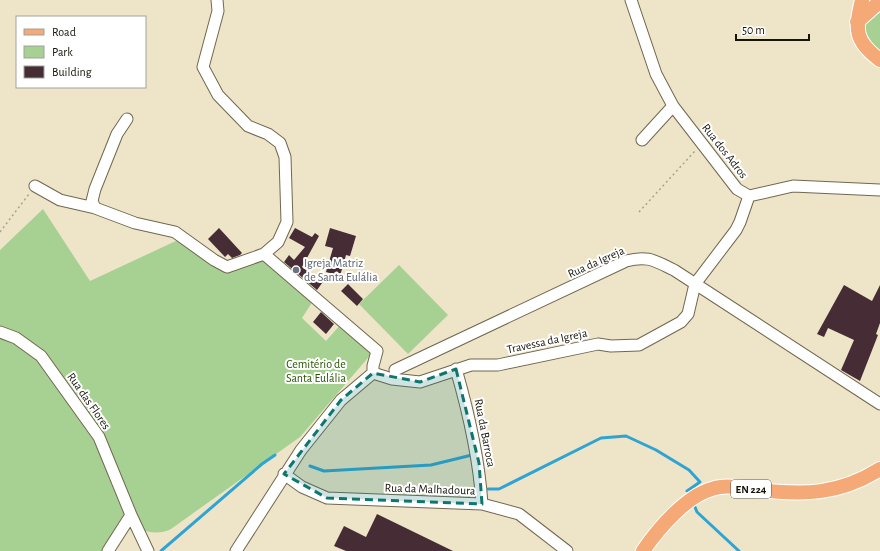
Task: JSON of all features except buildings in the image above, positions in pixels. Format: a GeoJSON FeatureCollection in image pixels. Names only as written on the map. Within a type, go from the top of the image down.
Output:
{"type":"FeatureCollection","features":[{"type":"Feature","properties":{"kind":"main road"},"geometry":{"type":"LineString","coordinates":[[870,2],[857,22],[857,34],[863,45],[880,60]]}},
{"type":"Feature","properties":{"kind":"main road","name":"EN 224"},"geometry":{"type":"LineString","coordinates":[[643,551],[653,537],[682,507],[696,496],[713,488],[732,487],[790,493],[815,493],[838,488],[880,469]]}},
{"type":"Feature","properties":{"kind":"street"},"geometry":{"type":"LineString","coordinates":[[35,186],[60,200],[95,208],[134,223],[175,232],[214,260],[227,267],[264,254],[278,242],[287,222],[285,157],[280,143],[268,134],[248,126],[218,95],[203,67],[218,11],[217,0]]}},
{"type":"Feature","properties":{"kind":"street","name":"Rua dos Adros"},"geometry":{"type":"LineString","coordinates":[[631,0],[656,74],[673,106],[737,189],[749,196],[793,186],[880,190]]}},
{"type":"Feature","properties":{"kind":"street"},"geometry":{"type":"LineString","coordinates":[[642,140],[673,106]]}},
{"type":"Feature","properties":{"kind":"street"},"geometry":{"type":"LineString","coordinates":[[95,208],[92,201],[94,189],[117,134],[127,119]]}},
{"type":"Feature","properties":{"kind":"street"},"geometry":{"type":"LineString","coordinates":[[695,284],[736,230],[749,196]]}},
{"type":"Feature","properties":{"kind":"street"},"geometry":{"type":"LineString","coordinates":[[236,551],[284,474],[341,400],[374,373],[373,366],[377,351],[264,254]]}},
{"type":"Feature","properties":{"kind":"street","name":"Rua da Igreja"},"geometry":{"type":"LineString","coordinates":[[395,370],[626,262],[641,258],[651,259],[695,284],[880,404]]}},
{"type":"Feature","properties":{"kind":"street","name":"Travessa da Igreja"},"geometry":{"type":"LineString","coordinates":[[374,373],[392,379],[420,382],[471,365],[498,365],[598,344],[612,346],[640,345],[681,322],[688,314],[695,284]]}},
{"type":"Feature","properties":{"kind":"street","name":"Rua das Flores"},"geometry":{"type":"LineString","coordinates":[[0,332],[16,338],[41,356],[99,437],[131,515],[148,551]]}},
{"type":"Feature","properties":{"kind":"street","name":"Rua da Barroca"},"geometry":{"type":"LineString","coordinates":[[456,369],[471,419],[479,463],[482,504]]}},
{"type":"Feature","properties":{"kind":"street","name":"Rua da Malhadoura"},"geometry":{"type":"LineString","coordinates":[[284,474],[302,487],[327,498],[482,504],[519,514],[567,551]]}},
{"type":"Feature","properties":{"kind":"street"},"geometry":{"type":"LineString","coordinates":[[108,551],[131,515]]}},
{"type":"Feature","properties":{"kind":"path"},"geometry":{"type":"LineString","coordinates":[[639,212],[702,143]]}},
{"type":"Feature","properties":{"kind":"path"},"geometry":{"type":"LineString","coordinates":[[0,232],[35,186]]}},
{"type":"Feature","properties":{"kind":"highlighted area"},"geometry":{"type":"Polygon","coordinates":[[[456,369],[479,463],[482,504],[327,498],[284,474],[341,400],[373,373],[420,382],[456,369]]]}},
{"type":"Feature","properties":{"kind":"green space"},"geometry":{"type":"Polygon","coordinates":[[[878,12],[880,12],[880,51],[869,41],[864,32],[864,27],[878,12]]]}},
{"type":"Feature","properties":{"kind":"green space","name":"Cemitério de Santa Eulália"},"geometry":{"type":"Polygon","coordinates":[[[43,209],[90,281],[178,240],[226,270],[263,257],[313,301],[302,318],[326,341],[341,324],[373,352],[300,437],[171,529],[161,532],[151,532],[125,528],[117,531],[110,538],[102,551],[0,551],[0,250],[43,209]]]}},
{"type":"Feature","properties":{"kind":"green space"},"geometry":{"type":"Polygon","coordinates":[[[399,265],[448,315],[408,354],[359,304],[399,265]]]}},
{"type":"Feature","properties":{"kind":"waterway"},"geometry":{"type":"LineString","coordinates":[[488,489],[499,489],[601,438],[626,436],[656,450],[689,470],[700,482],[687,491]]}},
{"type":"Feature","properties":{"kind":"waterway"},"geometry":{"type":"LineString","coordinates":[[161,551],[262,464],[275,455]]}},
{"type":"Feature","properties":{"kind":"waterway"},"geometry":{"type":"LineString","coordinates":[[310,466],[324,471],[431,465],[472,455]]}},
{"type":"Feature","properties":{"kind":"waterway"},"geometry":{"type":"LineString","coordinates":[[695,507],[697,512],[739,551]]}},
{"type":"Feature","properties":{"kind":"place","name":"Igreja Matriz de Santa Eulália"},"geometry":{"type":"Point","coordinates":[296,270]}}]}
